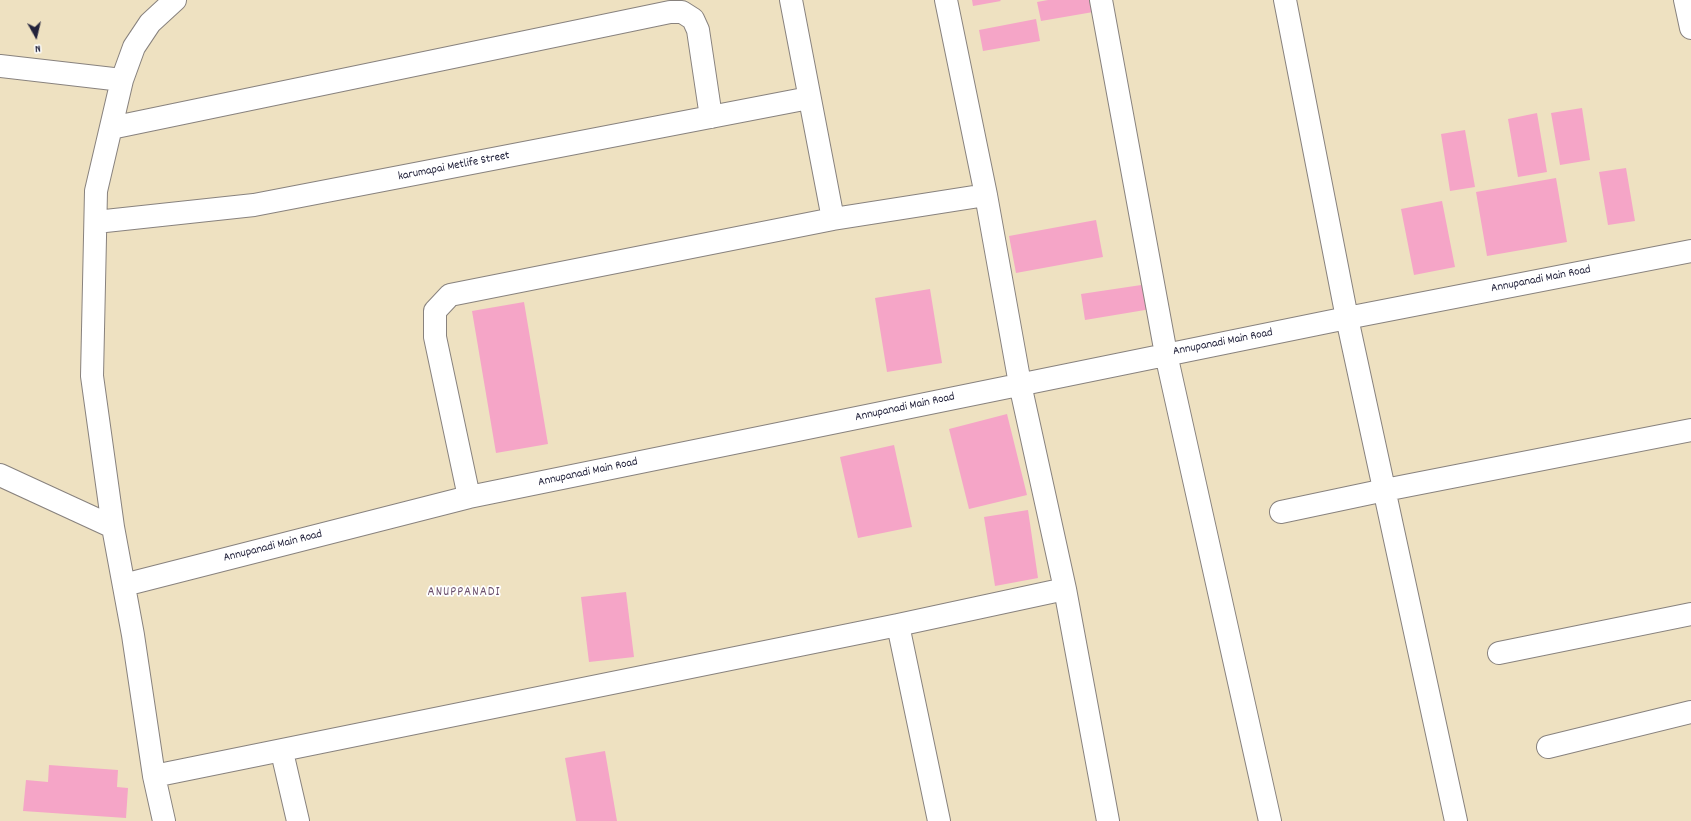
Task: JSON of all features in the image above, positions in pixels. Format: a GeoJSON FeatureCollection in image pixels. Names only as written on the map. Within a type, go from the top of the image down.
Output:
{"type":"FeatureCollection","features":[{"type":"Feature","properties":{"kind":"street"},"geometry":{"type":"LineString","coordinates":[[164,821],[154,776],[124,585],[113,527],[92,376],[96,191],[122,80],[134,47],[150,23],[175,0]]}},
{"type":"Feature","properties":{"kind":"street"},"geometry":{"type":"LineString","coordinates":[[791,0],[833,219]]}},
{"type":"Feature","properties":{"kind":"street"},"geometry":{"type":"LineString","coordinates":[[946,0],[986,196],[1020,384],[1065,589],[1108,821]]}},
{"type":"Feature","properties":{"kind":"street"},"geometry":{"type":"LineString","coordinates":[[1101,0],[1166,354],[1270,821]]}},
{"type":"Feature","properties":{"kind":"street"},"geometry":{"type":"LineString","coordinates":[[1285,0],[1347,318],[1456,821]]}},
{"type":"Feature","properties":{"kind":"street"},"geometry":{"type":"LineString","coordinates":[[1685,0],[1691,28]]}},
{"type":"Feature","properties":{"kind":"street"},"geometry":{"type":"LineString","coordinates":[[111,128],[670,12],[682,12],[693,19],[698,30],[711,117]]}},
{"type":"Feature","properties":{"kind":"street"},"geometry":{"type":"LineString","coordinates":[[0,66],[122,80]]}},
{"type":"Feature","properties":{"kind":"street","name":"karumapai Metlife Street"},"geometry":{"type":"LineString","coordinates":[[96,222],[254,205],[809,98]]}},
{"type":"Feature","properties":{"kind":"street"},"geometry":{"type":"LineString","coordinates":[[469,497],[435,337],[435,311],[450,295],[833,219],[986,196]]}},
{"type":"Feature","properties":{"kind":"street","name":"Annupanadi Main Road"},"geometry":{"type":"LineString","coordinates":[[124,585],[469,497],[1166,354],[1691,251]]}},
{"type":"Feature","properties":{"kind":"street"},"geometry":{"type":"LineString","coordinates":[[1281,512],[1691,430]]}},
{"type":"Feature","properties":{"kind":"street"},"geometry":{"type":"LineString","coordinates":[[0,475],[113,527]]}},
{"type":"Feature","properties":{"kind":"street"},"geometry":{"type":"LineString","coordinates":[[154,776],[282,752],[898,625],[1065,589]]}},
{"type":"Feature","properties":{"kind":"street"},"geometry":{"type":"LineString","coordinates":[[1499,653],[1691,614]]}},
{"type":"Feature","properties":{"kind":"street"},"geometry":{"type":"LineString","coordinates":[[898,625],[939,821]]}},
{"type":"Feature","properties":{"kind":"street"},"geometry":{"type":"LineString","coordinates":[[1548,747],[1691,712]]}},
{"type":"Feature","properties":{"kind":"street"},"geometry":{"type":"LineString","coordinates":[[282,752],[298,821]]}},
{"type":"Feature","properties":{"kind":"building"},"geometry":{"type":"Polygon","coordinates":[[[972,0],[1000,0],[1001,1],[973,6],[972,0]]]}},
{"type":"Feature","properties":{"kind":"building"},"geometry":{"type":"Polygon","coordinates":[[[1048,0],[1098,0],[1099,11],[1041,21],[1037,2],[1048,0]]]}},
{"type":"Feature","properties":{"kind":"building"},"geometry":{"type":"Polygon","coordinates":[[[1036,19],[1040,41],[983,51],[979,30],[1036,19]]]}},
{"type":"Feature","properties":{"kind":"building"},"geometry":{"type":"Polygon","coordinates":[[[1582,108],[1590,160],[1560,165],[1551,113],[1582,108]]]}},
{"type":"Feature","properties":{"kind":"building"},"geometry":{"type":"Polygon","coordinates":[[[1537,113],[1547,172],[1518,177],[1508,119],[1537,113]]]}},
{"type":"Feature","properties":{"kind":"building"},"geometry":{"type":"Polygon","coordinates":[[[1465,130],[1475,187],[1450,191],[1441,134],[1465,130]]]}},
{"type":"Feature","properties":{"kind":"building"},"geometry":{"type":"Polygon","coordinates":[[[1626,168],[1635,221],[1608,225],[1599,172],[1626,168]]]}},
{"type":"Feature","properties":{"kind":"building"},"geometry":{"type":"Polygon","coordinates":[[[1556,178],[1567,242],[1487,256],[1476,192],[1556,178]]]}},
{"type":"Feature","properties":{"kind":"building"},"geometry":{"type":"Polygon","coordinates":[[[1442,201],[1455,267],[1414,275],[1401,209],[1442,201]]]}},
{"type":"Feature","properties":{"kind":"building"},"geometry":{"type":"Polygon","coordinates":[[[1096,220],[1103,257],[1016,273],[1009,236],[1096,220]]]}},
{"type":"Feature","properties":{"kind":"building"},"geometry":{"type":"Polygon","coordinates":[[[1148,284],[1151,309],[1085,320],[1081,294],[1148,284]]]}},
{"type":"Feature","properties":{"kind":"building"},"geometry":{"type":"Polygon","coordinates":[[[930,289],[942,363],[887,372],[875,298],[930,289]]]}},
{"type":"Feature","properties":{"kind":"building"},"geometry":{"type":"Polygon","coordinates":[[[524,302],[548,444],[496,453],[472,311],[524,302]]]}},
{"type":"Feature","properties":{"kind":"building"},"geometry":{"type":"Polygon","coordinates":[[[1007,414],[1027,495],[969,509],[949,429],[1007,414]]]}},
{"type":"Feature","properties":{"kind":"building"},"geometry":{"type":"Polygon","coordinates":[[[894,445],[912,527],[858,538],[840,457],[894,445]]]}},
{"type":"Feature","properties":{"kind":"building"},"geometry":{"type":"Polygon","coordinates":[[[1028,510],[1038,578],[995,586],[984,517],[1028,510]]]}},
{"type":"Feature","properties":{"kind":"building"},"geometry":{"type":"Polygon","coordinates":[[[626,592],[634,657],[589,662],[581,597],[626,592]]]}},
{"type":"Feature","properties":{"kind":"building"},"geometry":{"type":"Polygon","coordinates":[[[605,751],[617,821],[576,821],[565,758],[605,751]]]}},
{"type":"Feature","properties":{"kind":"building"},"geometry":{"type":"Polygon","coordinates":[[[49,765],[118,770],[117,787],[128,788],[126,818],[23,811],[26,780],[48,782],[49,765]]]}},
{"type":"Feature","properties":{"kind":"district","name":"ANUPPANADI"},"geometry":{"type":"Point","coordinates":[464,593]}}]}
